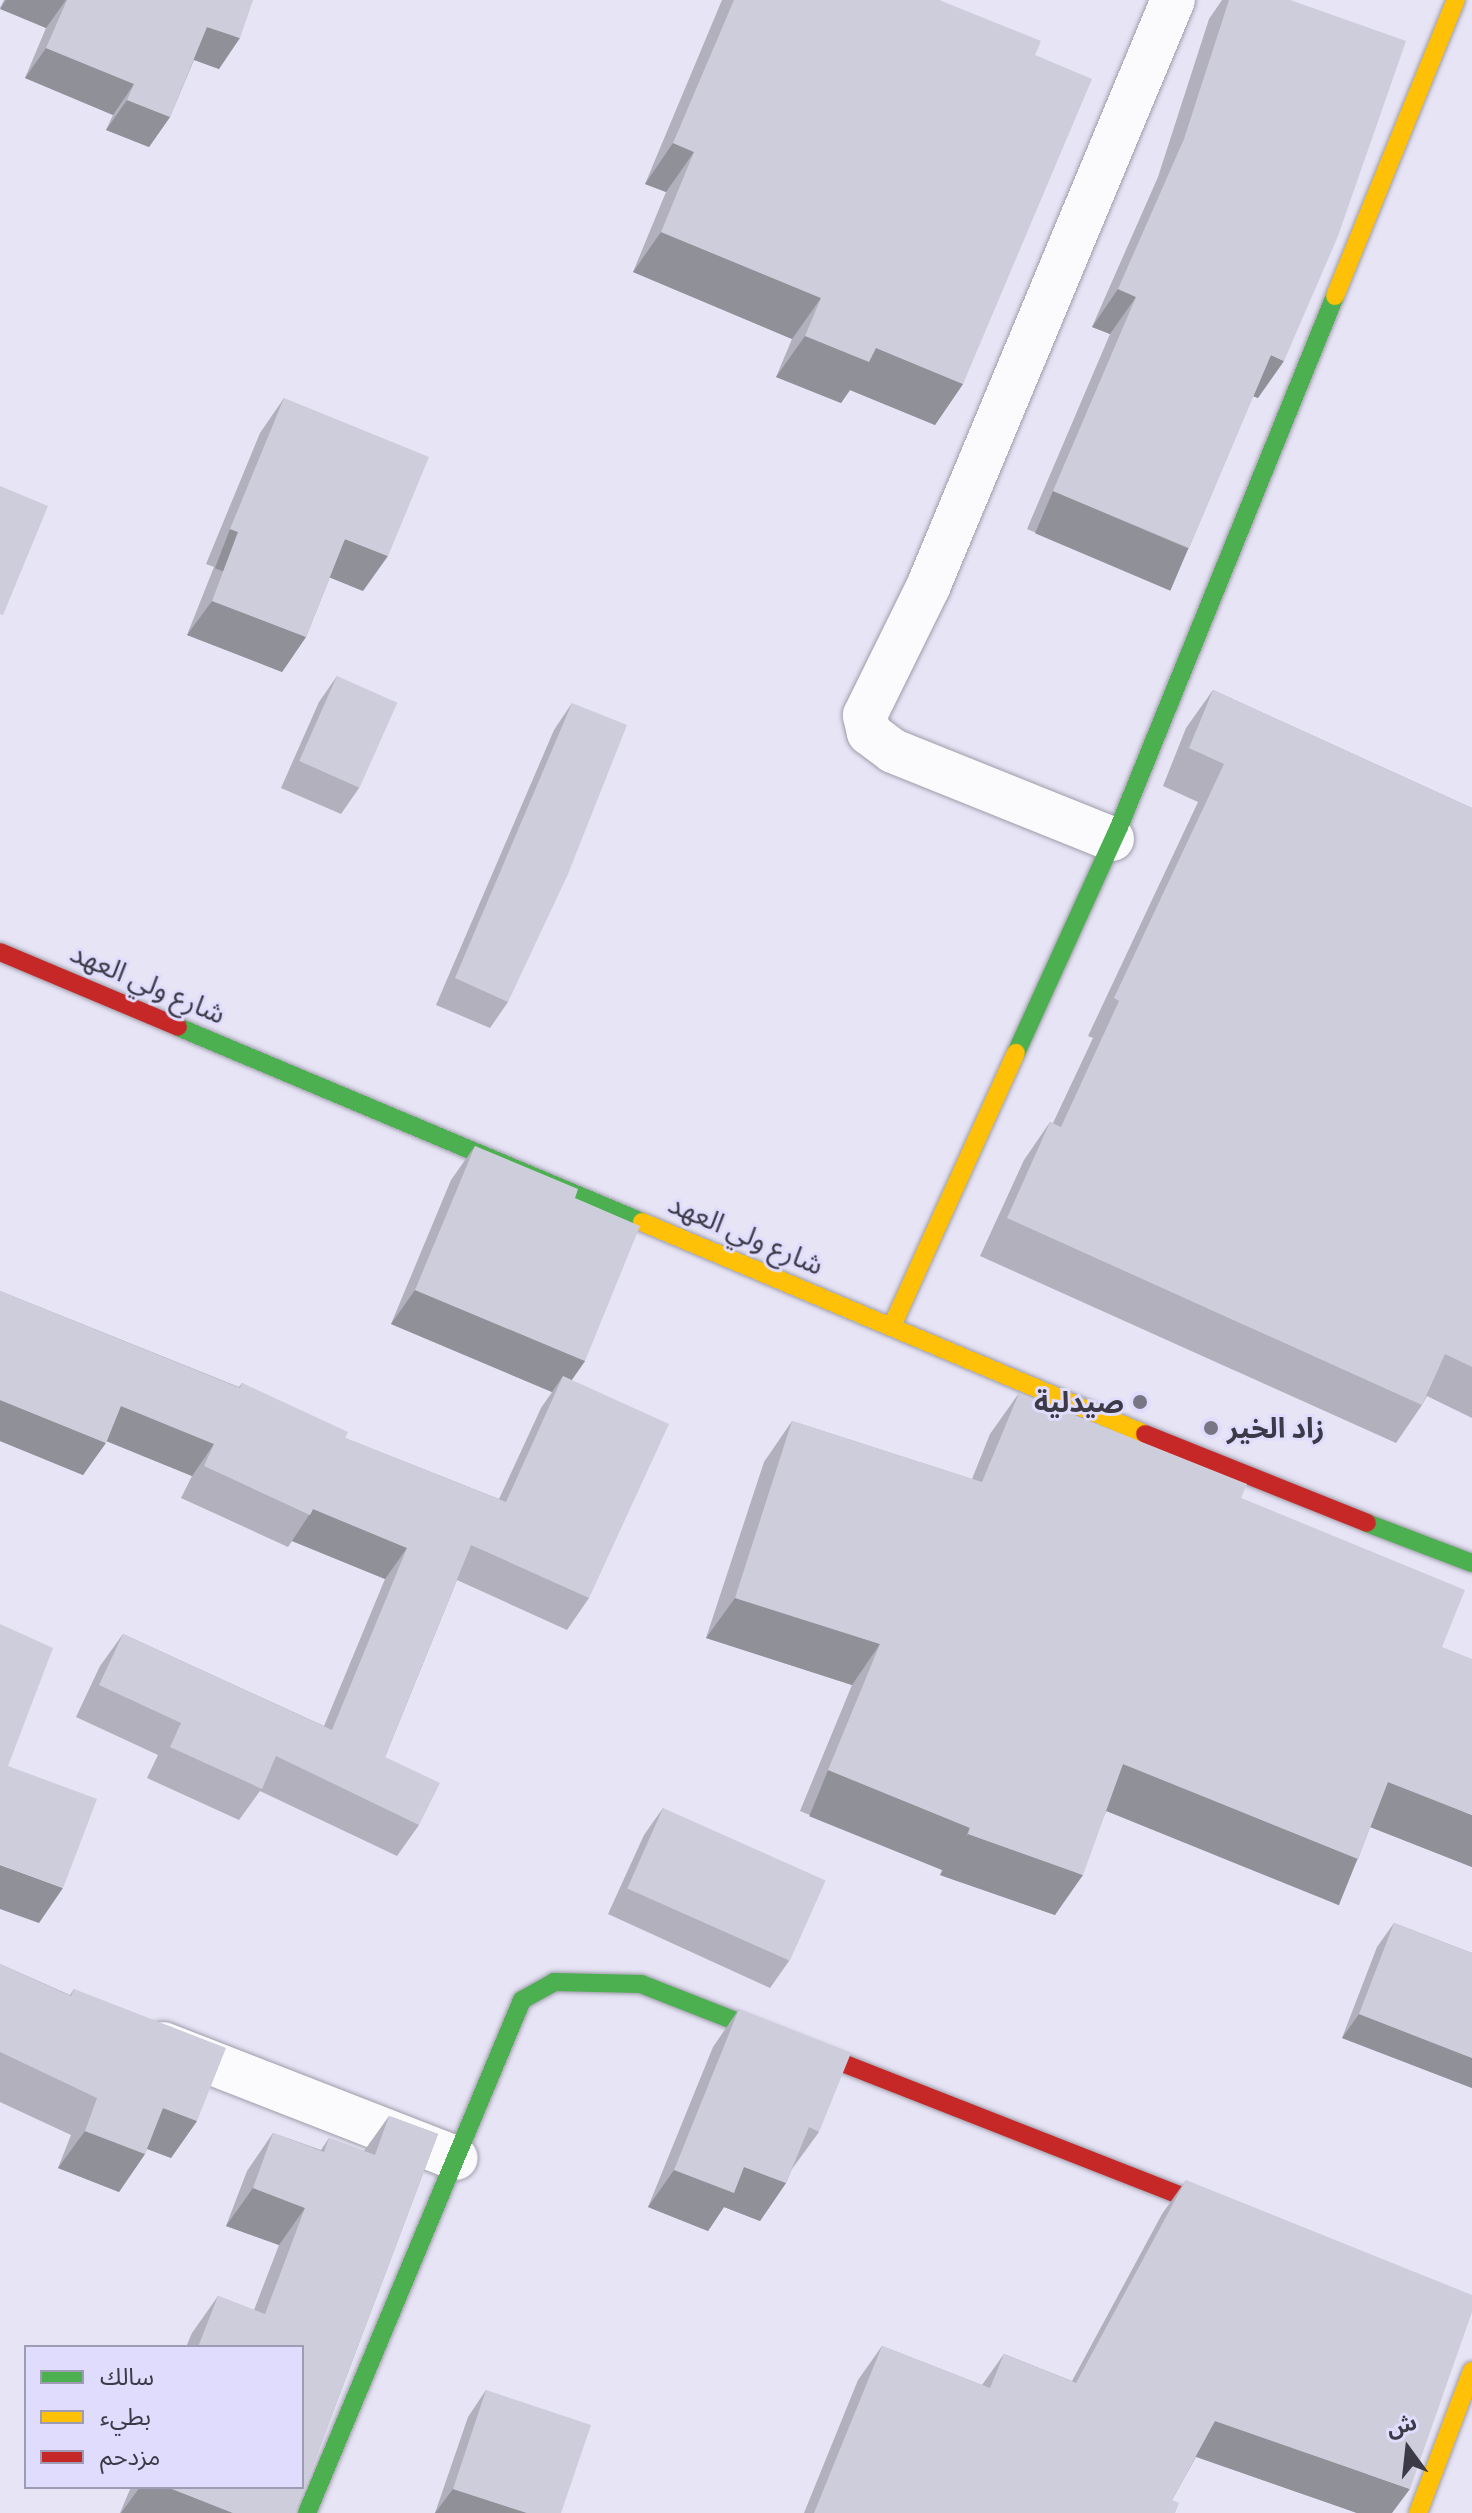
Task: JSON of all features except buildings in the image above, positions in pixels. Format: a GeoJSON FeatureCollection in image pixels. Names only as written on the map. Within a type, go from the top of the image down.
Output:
{"type":"FeatureCollection","features":[{"type":"Feature","properties":{"kind":"street"},"geometry":{"type":"LineString","coordinates":[[1112,839],[893,751],[869,733],[865,715],[928,587],[1173,0]]}},
{"type":"Feature","properties":{"kind":"street"},"geometry":{"type":"LineString","coordinates":[[892,1326],[1112,839],[1456,0]]}},
{"type":"Feature","properties":{"kind":"street","name":"شارع ولي العهد"},"geometry":{"type":"LineString","coordinates":[[0,952],[1283,1492],[1472,1563]]}},
{"type":"Feature","properties":{"kind":"street"},"geometry":{"type":"LineString","coordinates":[[307,2513],[522,2000],[554,1982],[641,1984],[1253,2223]]}},
{"type":"Feature","properties":{"kind":"street"},"geometry":{"type":"LineString","coordinates":[[118,2026],[456,2158]]}},
{"type":"Feature","properties":{"kind":"street"},"geometry":{"type":"LineString","coordinates":[[1418,2513],[1472,2371]]}},
{"type":"Feature","properties":{"kind":"traffic: fast"},"geometry":{"type":"LineString","coordinates":[[1016,1053],[1119,827],[1335,296]]}},
{"type":"Feature","properties":{"kind":"traffic: fast"},"geometry":{"type":"LineString","coordinates":[[178,1027],[642,1222]]}},
{"type":"Feature","properties":{"kind":"traffic: fast"},"geometry":{"type":"LineString","coordinates":[[1367,1523],[1472,1563]]}},
{"type":"Feature","properties":{"kind":"traffic: fast"},"geometry":{"type":"LineString","coordinates":[[307,2513],[522,2000],[554,1982],[641,1984],[832,2059]]}},
{"type":"Feature","properties":{"kind":"traffic: slow"},"geometry":{"type":"LineString","coordinates":[[1335,296],[1456,0]]}},
{"type":"Feature","properties":{"kind":"traffic: slow"},"geometry":{"type":"LineString","coordinates":[[892,1326],[1016,1053]]}},
{"type":"Feature","properties":{"kind":"traffic: slow"},"geometry":{"type":"LineString","coordinates":[[642,1222],[1145,1434]]}},
{"type":"Feature","properties":{"kind":"traffic: slow"},"geometry":{"type":"LineString","coordinates":[[1418,2513],[1472,2371]]}},
{"type":"Feature","properties":{"kind":"traffic: jam"},"geometry":{"type":"LineString","coordinates":[[0,952],[178,1027]]}},
{"type":"Feature","properties":{"kind":"traffic: jam"},"geometry":{"type":"LineString","coordinates":[[1145,1434],[1367,1523]]}},
{"type":"Feature","properties":{"kind":"traffic: jam"},"geometry":{"type":"LineString","coordinates":[[832,2059],[1231,2215]]}},
{"type":"Feature","properties":{"kind":"place","name":"صيدلية"},"geometry":{"type":"Point","coordinates":[1140,1402]}},
{"type":"Feature","properties":{"kind":"place","name":"زاد الخير"},"geometry":{"type":"Point","coordinates":[1211,1428]}}]}
